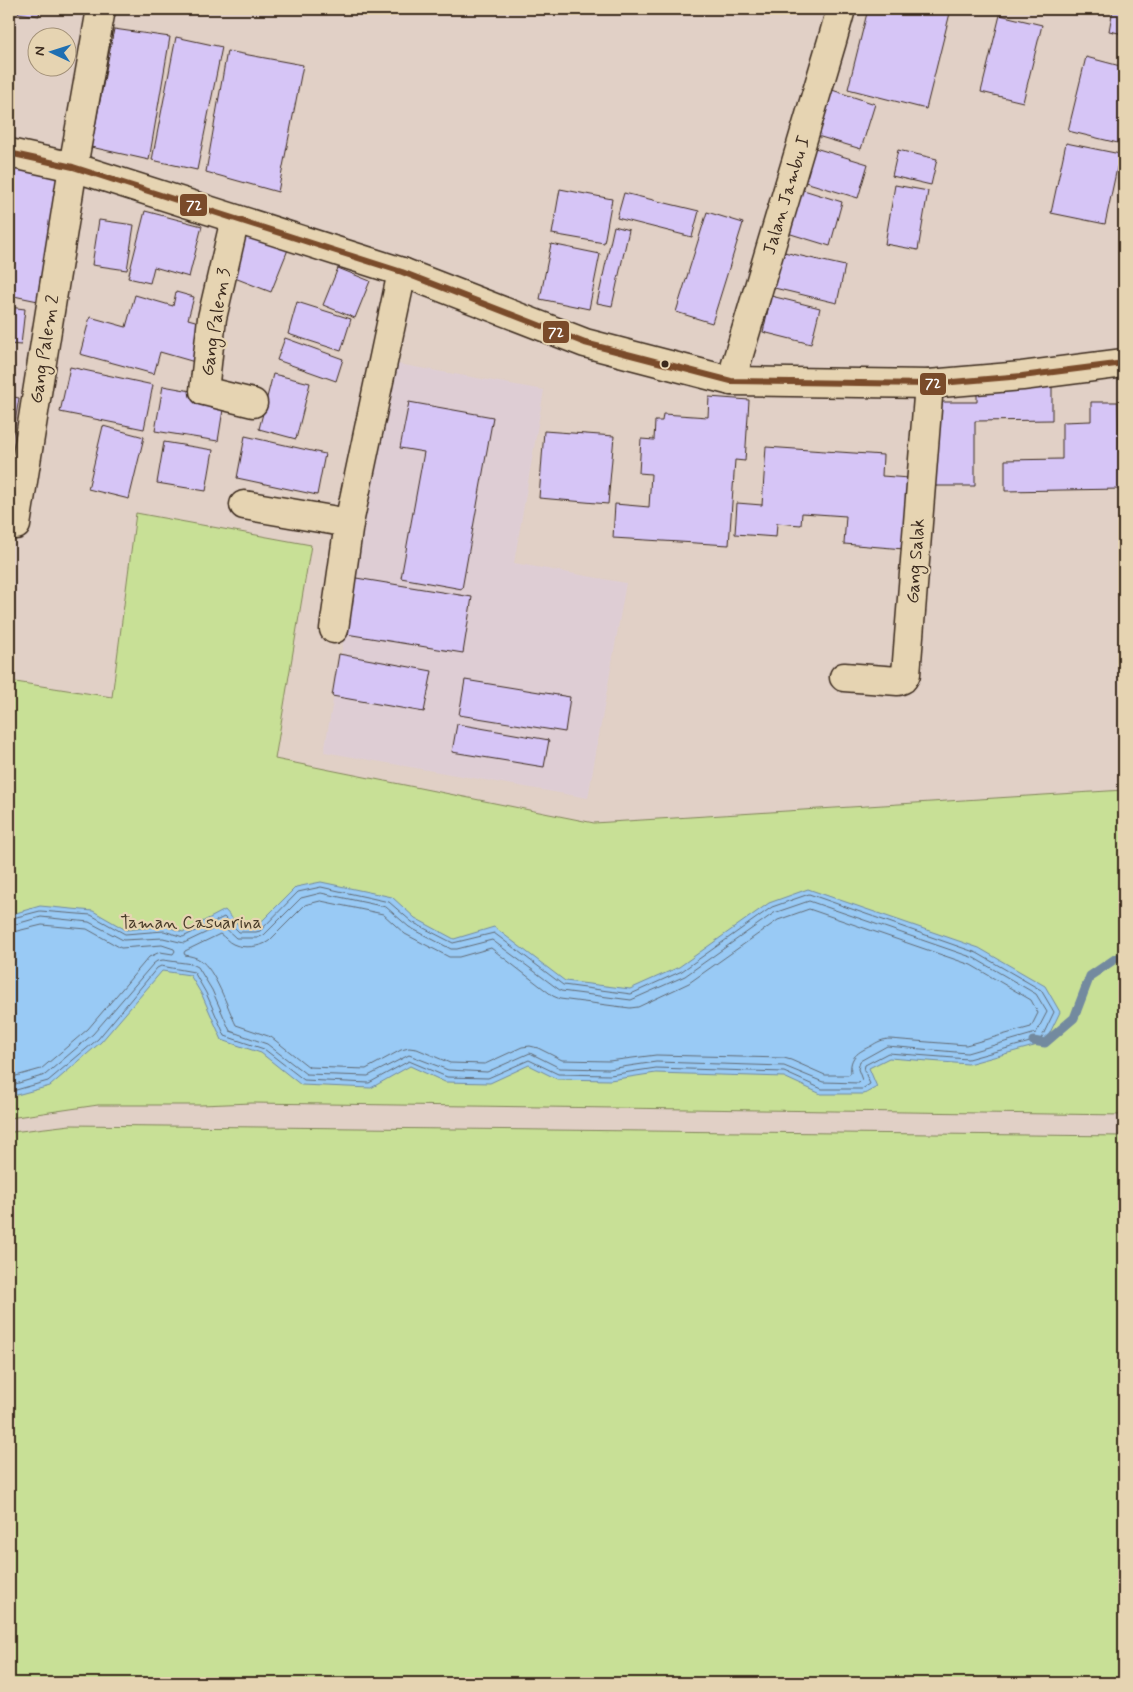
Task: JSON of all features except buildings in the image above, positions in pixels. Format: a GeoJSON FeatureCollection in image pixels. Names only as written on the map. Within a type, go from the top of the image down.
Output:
{"type":"FeatureCollection","features":[{"type":"Feature","properties":{"kind":"street"},"geometry":{"type":"LineString","coordinates":[[73,167],[101,9]]}},
{"type":"Feature","properties":{"kind":"street","name":"Jalan Jambu I"},"geometry":{"type":"LineString","coordinates":[[731,382],[827,60],[840,9]]}},
{"type":"Feature","properties":{"kind":"street"},"geometry":{"type":"LineString","coordinates":[[9,153],[73,167],[233,226],[402,272],[585,342],[731,382],[929,384],[1022,376],[1124,364]]}},
{"type":"Feature","properties":{"kind":"street","name":"Gang Palem 2"},"geometry":{"type":"LineString","coordinates":[[9,524],[16,525],[73,167]]}},
{"type":"Feature","properties":{"kind":"street","name":"Gang Palem 3"},"geometry":{"type":"LineString","coordinates":[[233,226],[212,318],[204,390],[253,403]]}},
{"type":"Feature","properties":{"kind":"street"},"geometry":{"type":"LineString","coordinates":[[334,629],[349,523],[402,272]]}},
{"type":"Feature","properties":{"kind":"street","name":"Gang Salak"},"geometry":{"type":"LineString","coordinates":[[844,677],[898,681],[903,679],[906,674],[929,384]]}},
{"type":"Feature","properties":{"kind":"street"},"geometry":{"type":"LineString","coordinates":[[244,505],[349,523]]}},
{"type":"Feature","properties":{"kind":"shaded area"},"geometry":{"type":"Polygon","coordinates":[[[392,363],[544,390],[514,563],[626,583],[588,798],[324,752],[392,363]]]}},
{"type":"Feature","properties":{"kind":"green space","name":"Taman Casuarina"},"geometry":{"type":"Polygon","coordinates":[[[136,513],[311,545],[275,759],[594,823],[1124,790],[1124,1115],[252,1103],[98,1105],[9,1118],[9,681],[112,697],[136,513]]]}},
{"type":"Feature","properties":{"kind":"green space"},"geometry":{"type":"Polygon","coordinates":[[[70,1125],[1124,1136],[1124,1683],[9,1683],[9,1138],[12,1132],[70,1125]]]}},
{"type":"Feature","properties":{"kind":"water"},"geometry":{"type":"Polygon","coordinates":[[[321,882],[392,897],[415,918],[454,939],[494,927],[565,981],[630,989],[679,967],[769,903],[808,889],[979,948],[1045,986],[1060,1012],[1045,1043],[968,1064],[889,1058],[869,1068],[877,1087],[864,1094],[821,1094],[784,1077],[656,1073],[610,1080],[557,1079],[529,1065],[490,1083],[445,1082],[410,1066],[371,1088],[301,1085],[261,1053],[222,1040],[202,995],[190,975],[162,971],[101,1042],[50,1086],[9,1097],[9,915],[40,906],[93,911],[126,930],[165,926],[183,932],[225,910],[241,928],[256,927],[296,887],[321,882]]]}},
{"type":"Feature","properties":{"kind":"waterway"},"geometry":{"type":"LineString","coordinates":[[1033,1041],[1045,1043],[1074,1018],[1090,976],[1115,959],[1124,956]]}},
{"type":"Feature","properties":{"kind":"transit line","name":"72"},"geometry":{"type":"LineString","coordinates":[[9,153],[73,167],[402,272],[585,343],[731,381],[929,384],[1022,376],[1124,363]]}}]}
